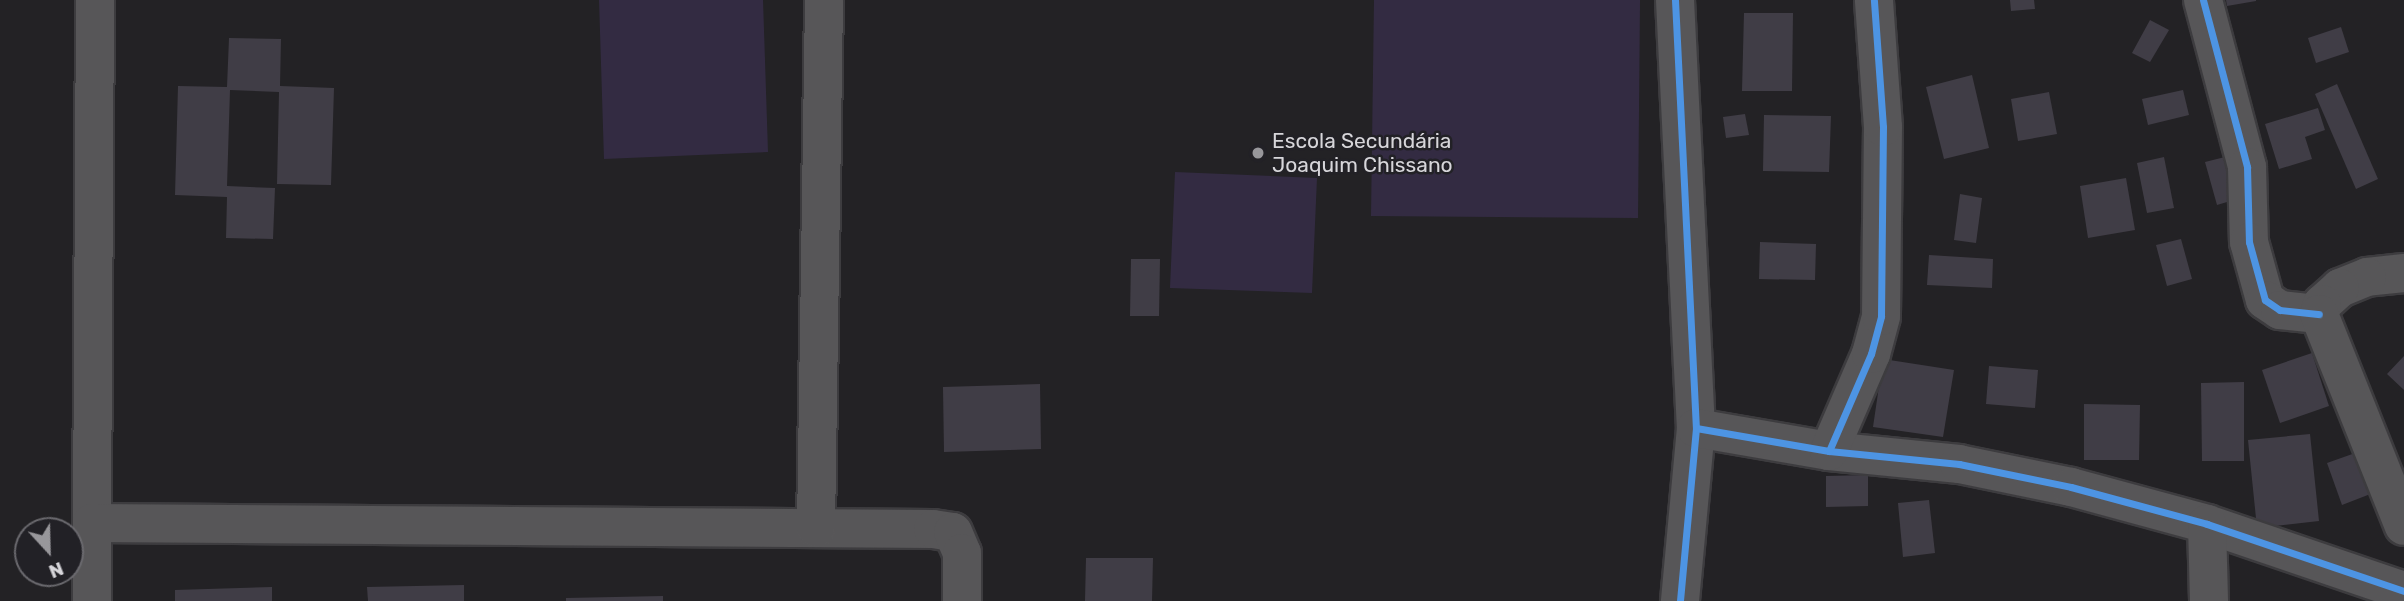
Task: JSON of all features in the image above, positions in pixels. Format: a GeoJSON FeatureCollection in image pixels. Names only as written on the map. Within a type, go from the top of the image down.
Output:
{"type":"FeatureCollection","features":[{"type":"Feature","properties":{"kind":"street"},"geometry":{"type":"LineString","coordinates":[[92,601],[95,0]]}},
{"type":"Feature","properties":{"kind":"street"},"geometry":{"type":"LineString","coordinates":[[816,528],[824,0]]}},
{"type":"Feature","properties":{"kind":"street"},"geometry":{"type":"LineString","coordinates":[[1675,0],[1696,428],[1680,601]]}},
{"type":"Feature","properties":{"kind":"street"},"geometry":{"type":"LineString","coordinates":[[1829,452],[1871,354],[1881,316],[1883,127],[1874,0]]}},
{"type":"Feature","properties":{"kind":"street"},"geometry":{"type":"LineString","coordinates":[[2203,0],[2246,167],[2249,242],[2265,300],[2280,310],[2319,314]]}},
{"type":"Feature","properties":{"kind":"street"},"geometry":{"type":"LineString","coordinates":[[2404,274],[2367,277],[2340,288],[2322,304],[2319,314],[2404,526]]}},
{"type":"Feature","properties":{"kind":"street"},"geometry":{"type":"LineString","coordinates":[[1696,428],[1829,452],[1959,464],[2149,506],[2404,591]]}},
{"type":"Feature","properties":{"kind":"street"},"geometry":{"type":"LineString","coordinates":[[92,523],[816,528],[953,532],[962,553],[962,601]]}},
{"type":"Feature","properties":{"kind":"street"},"geometry":{"type":"LineString","coordinates":[[2207,524],[2209,601]]}},
{"type":"Feature","properties":{"kind":"shaded area"},"geometry":{"type":"Polygon","coordinates":[[[599,0],[763,0],[768,152],[604,159],[599,0]]]}},
{"type":"Feature","properties":{"kind":"shaded area"},"geometry":{"type":"Polygon","coordinates":[[[1374,0],[1640,0],[1638,218],[1371,216],[1374,0]]]}},
{"type":"Feature","properties":{"kind":"shaded area"},"geometry":{"type":"Polygon","coordinates":[[[1175,172],[1317,178],[1312,293],[1170,288],[1175,172]]]}},
{"type":"Feature","properties":{"kind":"building"},"geometry":{"type":"Polygon","coordinates":[[[2010,0],[2034,0],[2035,9],[2011,11],[2010,0]]]}},
{"type":"Feature","properties":{"kind":"building"},"geometry":{"type":"Polygon","coordinates":[[[2226,0],[2256,0],[2256,1],[2227,6],[2226,0]]]}},
{"type":"Feature","properties":{"kind":"building"},"geometry":{"type":"Polygon","coordinates":[[[1744,13],[1793,13],[1792,91],[1742,91],[1744,13]]]}},
{"type":"Feature","properties":{"kind":"building"},"geometry":{"type":"Polygon","coordinates":[[[2150,20],[2169,30],[2150,62],[2132,53],[2150,20]]]}},
{"type":"Feature","properties":{"kind":"building"},"geometry":{"type":"Polygon","coordinates":[[[2341,27],[2349,52],[2316,63],[2308,38],[2341,27]]]}},
{"type":"Feature","properties":{"kind":"building"},"geometry":{"type":"Polygon","coordinates":[[[229,38],[281,39],[280,86],[334,88],[331,185],[277,184],[279,92],[230,90],[227,186],[275,188],[273,239],[226,238],[227,197],[175,195],[178,86],[227,87],[229,38]]]}},
{"type":"Feature","properties":{"kind":"building"},"geometry":{"type":"Polygon","coordinates":[[[1972,75],[1989,148],[1944,159],[1926,87],[1972,75]]]}},
{"type":"Feature","properties":{"kind":"building"},"geometry":{"type":"Polygon","coordinates":[[[2337,84],[2378,179],[2356,189],[2315,94],[2337,84]]]}},
{"type":"Feature","properties":{"kind":"building"},"geometry":{"type":"Polygon","coordinates":[[[2183,90],[2189,115],[2148,125],[2142,99],[2183,90]]]}},
{"type":"Feature","properties":{"kind":"building"},"geometry":{"type":"Polygon","coordinates":[[[2049,92],[2057,134],[2018,141],[2011,99],[2049,92]]]}},
{"type":"Feature","properties":{"kind":"building"},"geometry":{"type":"Polygon","coordinates":[[[2318,108],[2325,130],[2305,137],[2312,159],[2279,169],[2265,124],[2318,108]]]}},
{"type":"Feature","properties":{"kind":"building"},"geometry":{"type":"Polygon","coordinates":[[[1745,114],[1749,135],[1726,138],[1723,117],[1745,114]]]}},
{"type":"Feature","properties":{"kind":"building"},"geometry":{"type":"Polygon","coordinates":[[[1764,115],[1831,116],[1829,172],[1763,171],[1764,115]]]}},
{"type":"Feature","properties":{"kind":"building"},"geometry":{"type":"Polygon","coordinates":[[[2164,157],[2174,208],[2147,213],[2137,163],[2164,157]]]}},
{"type":"Feature","properties":{"kind":"building"},"geometry":{"type":"Polygon","coordinates":[[[2225,157],[2237,199],[2217,205],[2205,162],[2225,157]]]}},
{"type":"Feature","properties":{"kind":"building"},"geometry":{"type":"Polygon","coordinates":[[[2126,178],[2135,230],[2088,238],[2080,186],[2126,178]]]}},
{"type":"Feature","properties":{"kind":"building"},"geometry":{"type":"Polygon","coordinates":[[[1960,194],[1982,198],[1976,243],[1954,240],[1960,194]]]}},
{"type":"Feature","properties":{"kind":"building"},"geometry":{"type":"Polygon","coordinates":[[[2181,239],[2192,279],[2167,286],[2156,245],[2181,239]]]}},
{"type":"Feature","properties":{"kind":"building"},"geometry":{"type":"Polygon","coordinates":[[[1760,242],[1816,244],[1815,280],[1759,279],[1760,242]]]}},
{"type":"Feature","properties":{"kind":"building"},"geometry":{"type":"Polygon","coordinates":[[[1929,255],[1993,259],[1992,288],[1927,285],[1929,255]]]}},
{"type":"Feature","properties":{"kind":"building"},"geometry":{"type":"Polygon","coordinates":[[[1131,259],[1160,259],[1159,316],[1130,316],[1131,259]]]}},
{"type":"Feature","properties":{"kind":"building"},"geometry":{"type":"Polygon","coordinates":[[[2312,353],[2329,406],[2280,423],[2262,370],[2312,353]]]}},
{"type":"Feature","properties":{"kind":"building"},"geometry":{"type":"Polygon","coordinates":[[[2404,356],[2404,390],[2387,374],[2404,356]]]}},
{"type":"Feature","properties":{"kind":"building"},"geometry":{"type":"Polygon","coordinates":[[[1883,359],[1954,370],[1943,437],[1873,427],[1883,359]]]}},
{"type":"Feature","properties":{"kind":"building"},"geometry":{"type":"Polygon","coordinates":[[[1989,366],[2038,370],[2035,408],[1986,404],[1989,366]]]}},
{"type":"Feature","properties":{"kind":"building"},"geometry":{"type":"Polygon","coordinates":[[[2244,382],[2244,461],[2202,461],[2201,383],[2244,382]]]}},
{"type":"Feature","properties":{"kind":"building"},"geometry":{"type":"Polygon","coordinates":[[[1040,384],[1041,449],[944,452],[943,387],[1040,384]]]}},
{"type":"Feature","properties":{"kind":"building"},"geometry":{"type":"Polygon","coordinates":[[[2084,404],[2140,405],[2139,460],[2084,460],[2084,404]]]}},
{"type":"Feature","properties":{"kind":"building"},"geometry":{"type":"Polygon","coordinates":[[[2310,434],[2319,521],[2257,528],[2248,440],[2310,434]]]}},
{"type":"Feature","properties":{"kind":"building"},"geometry":{"type":"Polygon","coordinates":[[[2358,452],[2373,493],[2342,505],[2327,463],[2358,452]]]}},
{"type":"Feature","properties":{"kind":"building"},"geometry":{"type":"Polygon","coordinates":[[[1868,475],[1868,506],[1826,507],[1826,476],[1868,475]]]}},
{"type":"Feature","properties":{"kind":"building"},"geometry":{"type":"Polygon","coordinates":[[[1929,500],[1935,553],[1903,557],[1898,503],[1929,500]]]}},
{"type":"Feature","properties":{"kind":"building"},"geometry":{"type":"Polygon","coordinates":[[[1086,558],[1153,558],[1152,601],[1085,601],[1086,558]]]}},
{"type":"Feature","properties":{"kind":"building"},"geometry":{"type":"Polygon","coordinates":[[[464,585],[464,601],[368,601],[367,587],[464,585]]]}},
{"type":"Feature","properties":{"kind":"building"},"geometry":{"type":"Polygon","coordinates":[[[272,587],[272,601],[175,601],[175,590],[272,587]]]}},
{"type":"Feature","properties":{"kind":"building"},"geometry":{"type":"Polygon","coordinates":[[[663,596],[663,601],[566,601],[566,598],[663,596]]]}},
{"type":"Feature","properties":{"kind":"cycle path"},"geometry":{"type":"LineString","coordinates":[[1675,0],[1696,428],[1680,601]]}},
{"type":"Feature","properties":{"kind":"cycle path"},"geometry":{"type":"LineString","coordinates":[[1829,451],[1871,354],[1881,316],[1883,127],[1874,0]]}},
{"type":"Feature","properties":{"kind":"cycle path"},"geometry":{"type":"LineString","coordinates":[[2203,0],[2247,167],[2249,242],[2265,300],[2280,310],[2319,314]]}},
{"type":"Feature","properties":{"kind":"cycle path"},"geometry":{"type":"LineString","coordinates":[[1696,428],[1829,451],[1959,464],[2071,487],[2207,524],[2404,591]]}},
{"type":"Feature","properties":{"kind":"place","name":"Escola Secundária Joaquim Chissano"},"geometry":{"type":"Point","coordinates":[1258,153]}}]}
